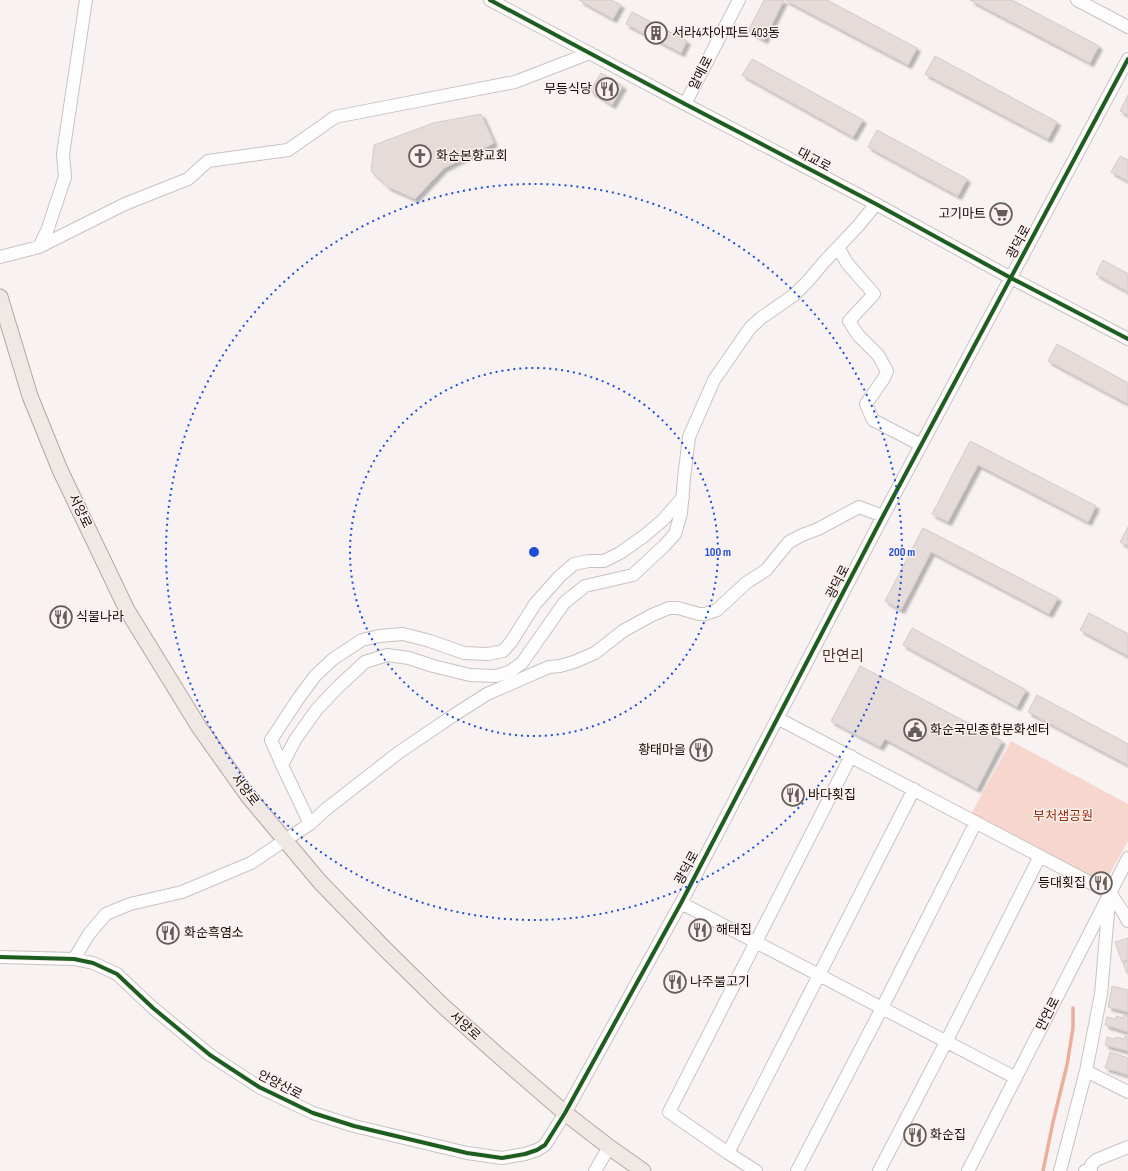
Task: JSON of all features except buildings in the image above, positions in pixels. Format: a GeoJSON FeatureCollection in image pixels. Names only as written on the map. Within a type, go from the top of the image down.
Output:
{"type":"FeatureCollection","features":[{"type":"Feature","properties":{"kind":"main road","name":"서양로"},"geometry":{"type":"LineString","coordinates":[[0,297],[30,396],[60,470],[127,610],[199,727],[248,796],[320,882],[382,947],[448,1010],[565,1113],[643,1171]]}},
{"type":"Feature","properties":{"kind":"street"},"geometry":{"type":"LineString","coordinates":[[39,247],[47,231],[65,177],[62,154],[86,0]]}},
{"type":"Feature","properties":{"kind":"street","name":"대교로"},"geometry":{"type":"LineString","coordinates":[[490,0],[1128,339]]}},
{"type":"Feature","properties":{"kind":"street","name":"알메로"},"geometry":{"type":"LineString","coordinates":[[685,104],[739,0]]}},
{"type":"Feature","properties":{"kind":"street"},"geometry":{"type":"LineString","coordinates":[[1077,0],[1128,27]]}},
{"type":"Feature","properties":{"kind":"street"},"geometry":{"type":"LineString","coordinates":[[0,257],[39,247],[125,204],[188,179],[208,161],[288,150],[335,117],[515,82],[590,53]]}},
{"type":"Feature","properties":{"kind":"street","name":"광덕로"},"geometry":{"type":"LineString","coordinates":[[565,1113],[681,903],[883,516],[1128,58]]}},
{"type":"Feature","properties":{"kind":"street"},"geometry":{"type":"LineString","coordinates":[[282,765],[295,740],[318,709],[339,686],[365,662],[387,654],[409,658],[433,666],[470,675],[496,676],[509,672],[522,663],[564,603],[585,586],[633,575],[665,545],[675,534],[681,513],[689,437],[714,380],[750,328],[761,318],[794,295],[858,226],[876,204]]}},
{"type":"Feature","properties":{"kind":"street"},"geometry":{"type":"LineString","coordinates":[[838,247],[847,263],[874,294],[849,321],[858,335],[878,355],[887,372],[866,404],[868,410],[873,420],[921,445]]}},
{"type":"Feature","properties":{"kind":"street"},"geometry":{"type":"LineString","coordinates":[[310,824],[271,740],[315,676],[333,659],[362,640],[379,636],[403,634],[464,653],[488,654],[503,651],[511,642],[535,604],[564,572],[574,564],[589,561],[604,561],[620,553],[644,536],[662,520],[683,497]]}},
{"type":"Feature","properties":{"kind":"street"},"geometry":{"type":"LineString","coordinates":[[74,959],[89,934],[106,914],[130,904],[182,892],[251,863],[310,824],[398,753],[487,694],[549,667],[574,662],[590,656],[623,631],[652,615],[669,608],[678,608],[699,614],[705,614],[716,610],[746,583],[766,570],[789,542],[818,529],[859,507],[883,516]]}},
{"type":"Feature","properties":{"kind":"street"},"geometry":{"type":"LineString","coordinates":[[777,718],[1110,893],[1127,917]]}},
{"type":"Feature","properties":{"kind":"street"},"geometry":{"type":"LineString","coordinates":[[756,1171],[669,1112],[851,756]]}},
{"type":"Feature","properties":{"kind":"street"},"geometry":{"type":"LineString","coordinates":[[728,1153],[820,976],[914,789]]}},
{"type":"Feature","properties":{"kind":"street"},"geometry":{"type":"LineString","coordinates":[[797,1171],[882,1008],[976,822]]}},
{"type":"Feature","properties":{"kind":"street"},"geometry":{"type":"LineString","coordinates":[[879,1171],[1040,856]]}},
{"type":"Feature","properties":{"kind":"street","name":"만연로"},"geometry":{"type":"LineString","coordinates":[[969,1171],[1128,858]]}},
{"type":"Feature","properties":{"kind":"street"},"geometry":{"type":"LineString","coordinates":[[1060,1171],[1086,1071],[1101,994],[1110,893]]}},
{"type":"Feature","properties":{"kind":"street"},"geometry":{"type":"LineString","coordinates":[[681,903],[1016,1078]]}},
{"type":"Feature","properties":{"kind":"street","name":"안양산로"},"geometry":{"type":"LineString","coordinates":[[0,957],[74,959],[93,963],[117,974],[152,1008],[210,1055],[258,1086],[313,1113],[354,1126],[467,1153],[502,1158],[525,1154],[537,1150],[545,1145],[565,1113]]}},
{"type":"Feature","properties":{"kind":"street"},"geometry":{"type":"LineString","coordinates":[[1086,1071],[1128,1092]]}},
{"type":"Feature","properties":{"kind":"street"},"geometry":{"type":"LineString","coordinates":[[595,1171],[609,1147]]}},
{"type":"Feature","properties":{"kind":"street"},"geometry":{"type":"LineString","coordinates":[[1089,1170],[1091,1165],[1096,1160],[1128,1147]]}},
{"type":"Feature","properties":{"kind":"green space","name":"부처샘공원"},"geometry":{"type":"Polygon","coordinates":[[[1011,741],[1128,804],[1128,841],[1108,877],[1093,880],[971,814],[1011,741]]]}},
{"type":"Feature","properties":{"kind":"waterway"},"geometry":{"type":"LineString","coordinates":[[1043,1171],[1067,1065],[1073,1028],[1073,1008]]}},
{"type":"Feature","properties":{"kind":"cycle path"},"geometry":{"type":"LineString","coordinates":[[490,0],[1128,339]]}},
{"type":"Feature","properties":{"kind":"cycle path"},"geometry":{"type":"LineString","coordinates":[[0,957],[74,959],[93,963],[117,974],[153,1008],[210,1055],[259,1087],[313,1113],[354,1126],[467,1153],[502,1158],[525,1154],[537,1150],[545,1145],[565,1113],[681,903],[883,516],[1128,59]]}},
{"type":"Feature","properties":{"kind":"place","name":"서라4차아파트 403동"},"geometry":{"type":"Point","coordinates":[656,33]}},
{"type":"Feature","properties":{"kind":"place","name":"무등식당"},"geometry":{"type":"Point","coordinates":[607,89]}},
{"type":"Feature","properties":{"kind":"place","name":"화순본향교회"},"geometry":{"type":"Point","coordinates":[420,156]}},
{"type":"Feature","properties":{"kind":"place","name":"고기마트"},"geometry":{"type":"Point","coordinates":[1001,214]}},
{"type":"Feature","properties":{"kind":"place","name":"식물나라"},"geometry":{"type":"Point","coordinates":[61,617]}},
{"type":"Feature","properties":{"kind":"place","name":"화순국민종합문화센터"},"geometry":{"type":"Point","coordinates":[915,730]}},
{"type":"Feature","properties":{"kind":"place","name":"황태마을"},"geometry":{"type":"Point","coordinates":[701,750]}},
{"type":"Feature","properties":{"kind":"place","name":"바다횟집"},"geometry":{"type":"Point","coordinates":[793,795]}},
{"type":"Feature","properties":{"kind":"place","name":"등대횟집"},"geometry":{"type":"Point","coordinates":[1101,883]}},
{"type":"Feature","properties":{"kind":"place","name":"해태집"},"geometry":{"type":"Point","coordinates":[700,930]}},
{"type":"Feature","properties":{"kind":"place","name":"화순흑염소"},"geometry":{"type":"Point","coordinates":[168,933]}},
{"type":"Feature","properties":{"kind":"place","name":"나주불고기"},"geometry":{"type":"Point","coordinates":[675,982]}},
{"type":"Feature","properties":{"kind":"place","name":"화순집"},"geometry":{"type":"Point","coordinates":[915,1135]}},
{"type":"Feature","properties":{"kind":"district","name":"만연리"},"geometry":{"type":"Point","coordinates":[843,656]}}]}
